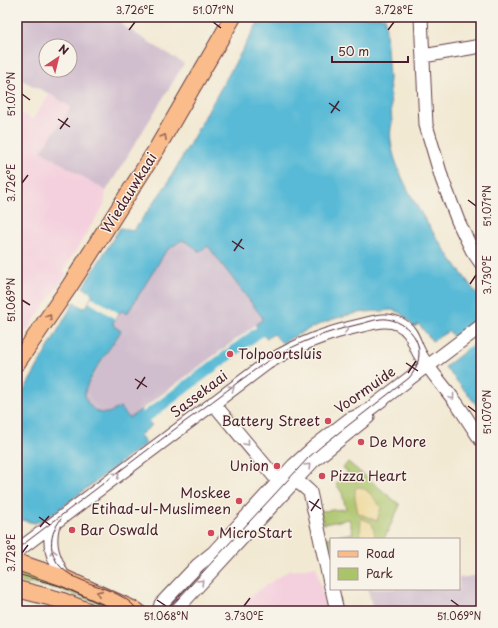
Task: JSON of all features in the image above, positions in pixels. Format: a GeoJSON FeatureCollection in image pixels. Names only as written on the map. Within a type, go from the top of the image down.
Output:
{"type":"FeatureCollection","features":[{"type":"Feature","properties":{"kind":"main road","name":"Wiedauwkaai"},"geometry":{"type":"LineString","coordinates":[[17,363],[69,287],[156,150],[233,17]]}},
{"type":"Feature","properties":{"kind":"main road"},"geometry":{"type":"LineString","coordinates":[[17,562],[64,578],[136,611]]}},
{"type":"Feature","properties":{"kind":"main road"},"geometry":{"type":"LineString","coordinates":[[17,589],[60,600],[88,611]]}},
{"type":"Feature","properties":{"kind":"street"},"geometry":{"type":"LineString","coordinates":[[421,17],[426,125],[442,179],[458,221],[477,248],[481,263]]}},
{"type":"Feature","properties":{"kind":"street"},"geometry":{"type":"LineString","coordinates":[[422,56],[481,46]]}},
{"type":"Feature","properties":{"kind":"street","name":"Sassekaai"},"geometry":{"type":"LineString","coordinates":[[17,551],[267,363],[302,344],[337,331],[379,321],[400,324],[408,330],[415,340],[421,356],[430,364],[481,440]]}},
{"type":"Feature","properties":{"kind":"street","name":"Voormuide"},"geometry":{"type":"LineString","coordinates":[[159,611],[161,604],[198,565],[287,484],[326,450],[424,373],[430,364],[481,326]]}},
{"type":"Feature","properties":{"kind":"street"},"geometry":{"type":"LineString","coordinates":[[213,403],[287,484],[302,485],[310,492],[330,583]]}},
{"type":"Feature","properties":{"kind":"street","name":"Voormuide"},"geometry":{"type":"LineString","coordinates":[[175,611],[287,484]]}},
{"type":"Feature","properties":{"kind":"street"},"geometry":{"type":"LineString","coordinates":[[53,524],[51,551],[64,578]]}},
{"type":"Feature","properties":{"kind":"street"},"geometry":{"type":"LineString","coordinates":[[332,590],[337,611]]}},
{"type":"Feature","properties":{"kind":"shaded area"},"geometry":{"type":"Polygon","coordinates":[[[17,17],[126,17],[122,25],[184,64],[106,191],[41,151],[71,107],[50,94],[17,78],[17,17]]]}},
{"type":"Feature","properties":{"kind":"shaded area"},"geometry":{"type":"Polygon","coordinates":[[[50,94],[71,107],[41,151],[106,191],[104,205],[63,271],[67,274],[17,344],[17,112],[33,119],[50,94]]]}},
{"type":"Feature","properties":{"kind":"shaded area"},"geometry":{"type":"Polygon","coordinates":[[[182,240],[193,246],[208,245],[262,317],[262,320],[130,418],[128,418],[120,407],[104,414],[100,413],[89,405],[85,395],[88,385],[121,331],[114,326],[113,322],[120,312],[122,311],[127,314],[166,251],[182,240]]]}},
{"type":"Feature","properties":{"kind":"shaded area"},"geometry":{"type":"Polygon","coordinates":[[[316,566],[326,611],[238,611],[250,596],[291,569],[292,571],[316,566]]]}},
{"type":"Feature","properties":{"kind":"shaded area"},"geometry":{"type":"Polygon","coordinates":[[[481,575],[481,611],[373,611],[368,590],[460,590],[460,578],[481,575]]]}},
{"type":"Feature","properties":{"kind":"green space"},"geometry":{"type":"Polygon","coordinates":[[[348,462],[400,505],[384,538],[330,538],[329,550],[326,538],[353,533],[349,519],[324,524],[320,511],[346,509],[342,493],[336,484],[348,472],[343,468],[348,462]]]}},
{"type":"Feature","properties":{"kind":"green space"},"geometry":{"type":"Polygon","coordinates":[[[17,572],[61,585],[123,611],[113,611],[82,597],[59,589],[17,582],[17,572]]]}},
{"type":"Feature","properties":{"kind":"sand"},"geometry":{"type":"Polygon","coordinates":[[[358,487],[368,491],[381,507],[377,521],[358,513],[355,489],[358,487]]]}},
{"type":"Feature","properties":{"kind":"sand"},"geometry":{"type":"Polygon","coordinates":[[[361,518],[372,523],[375,535],[374,538],[360,537],[361,518]]]}},
{"type":"Feature","properties":{"kind":"water"},"geometry":{"type":"Polygon","coordinates":[[[261,17],[385,17],[392,123],[391,142],[397,164],[408,189],[438,240],[481,300],[481,313],[477,317],[481,323],[481,410],[445,367],[464,352],[449,331],[432,341],[419,324],[414,327],[401,314],[391,310],[367,312],[341,317],[318,325],[282,343],[274,334],[267,338],[258,332],[256,324],[262,320],[262,317],[208,246],[198,252],[193,246],[182,240],[166,251],[127,314],[122,311],[120,312],[113,322],[114,326],[121,331],[95,371],[85,393],[88,404],[96,411],[102,413],[108,413],[120,407],[129,418],[141,410],[143,419],[152,425],[140,435],[146,443],[49,517],[35,523],[17,519],[17,403],[74,302],[83,308],[87,306],[93,294],[83,287],[120,228],[134,230],[167,184],[261,17]]]}},
{"type":"Feature","properties":{"kind":"pier"},"geometry":{"type":"Polygon","coordinates":[[[92,297],[119,313],[115,319],[89,302],[92,297]]]}},
{"type":"Feature","properties":{"kind":"pier"},"geometry":{"type":"Polygon","coordinates":[[[479,317],[481,319],[481,338],[449,362],[462,352],[451,338],[479,317]]]}},
{"type":"Feature","properties":{"kind":"waterway"},"geometry":{"type":"LineString","coordinates":[[131,428],[271,323]]}},
{"type":"Feature","properties":{"kind":"tram line"},"geometry":{"type":"LineString","coordinates":[[17,549],[241,380],[282,353],[303,342],[348,327],[384,319],[402,324],[413,335],[419,349],[418,363],[409,378],[309,457],[167,611]]}},
{"type":"Feature","properties":{"kind":"tram line"},"geometry":{"type":"LineString","coordinates":[[61,519],[56,526],[52,537],[52,550],[57,562],[66,571],[77,578],[118,594],[129,601],[138,611]]}},
{"type":"Feature","properties":{"kind":"tram line"},"geometry":{"type":"LineString","coordinates":[[17,574],[60,586],[119,611]]}},
{"type":"Feature","properties":{"kind":"place","name":"Tolpoortsluis"},"geometry":{"type":"Point","coordinates":[230,354]}},
{"type":"Feature","properties":{"kind":"place","name":"Battery Street"},"geometry":{"type":"Point","coordinates":[328,421]}},
{"type":"Feature","properties":{"kind":"place","name":"De More"},"geometry":{"type":"Point","coordinates":[361,442]}},
{"type":"Feature","properties":{"kind":"place","name":"Union"},"geometry":{"type":"Point","coordinates":[277,466]}},
{"type":"Feature","properties":{"kind":"place","name":"Pizza Heart"},"geometry":{"type":"Point","coordinates":[322,476]}},
{"type":"Feature","properties":{"kind":"place","name":"Moskee Etihad-ul-Muslimeen"},"geometry":{"type":"Point","coordinates":[239,501]}},
{"type":"Feature","properties":{"kind":"place","name":"Bar Oswald"},"geometry":{"type":"Point","coordinates":[72,530]}},
{"type":"Feature","properties":{"kind":"place","name":"MicroStart"},"geometry":{"type":"Point","coordinates":[211,533]}}]}
